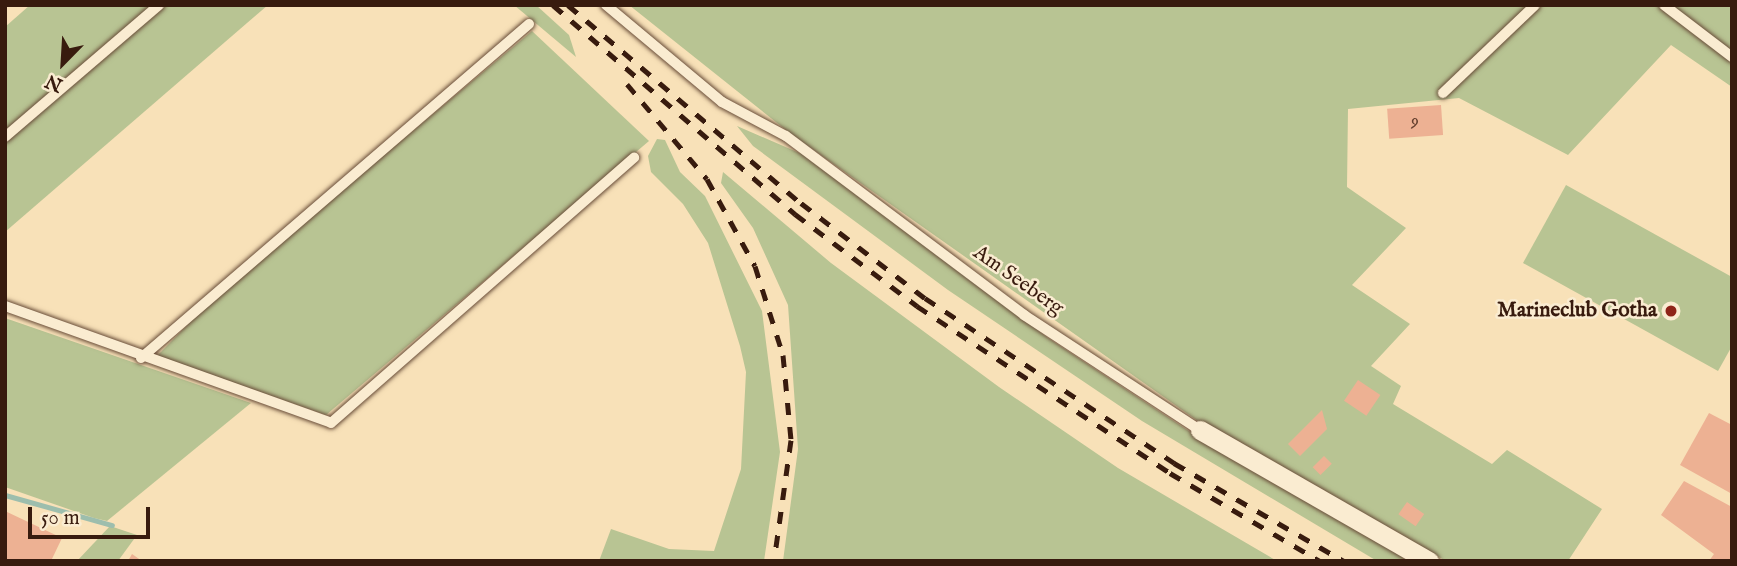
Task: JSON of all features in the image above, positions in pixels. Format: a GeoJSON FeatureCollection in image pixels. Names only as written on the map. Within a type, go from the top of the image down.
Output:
{"type":"FeatureCollection","features":[{"type":"Feature","properties":{"kind":"street","name":"Am Seeberg"},"geometry":{"type":"LineString","coordinates":[[1200,430],[1429,561]]}},
{"type":"Feature","properties":{"kind":"lane"},"geometry":{"type":"LineString","coordinates":[[5,137],[159,5]]}},
{"type":"Feature","properties":{"kind":"lane","name":"Am Seeberg"},"geometry":{"type":"LineString","coordinates":[[606,5],[722,102],[786,136],[1024,315],[1200,430]]}},
{"type":"Feature","properties":{"kind":"lane"},"geometry":{"type":"LineString","coordinates":[[1443,93],[1535,5]]}},
{"type":"Feature","properties":{"kind":"lane"},"geometry":{"type":"LineString","coordinates":[[1664,5],[1732,57]]}},
{"type":"Feature","properties":{"kind":"lane"},"geometry":{"type":"LineString","coordinates":[[141,358],[530,24]]}},
{"type":"Feature","properties":{"kind":"lane"},"geometry":{"type":"LineString","coordinates":[[5,306],[141,358],[331,423],[634,158]]}},
{"type":"Feature","properties":{"kind":"green space"},"geometry":{"type":"Polygon","coordinates":[[[30,5],[268,5],[5,232],[5,27],[30,5]]]}},
{"type":"Feature","properties":{"kind":"green space"},"geometry":{"type":"Polygon","coordinates":[[[514,5],[536,5],[569,35],[576,57],[514,5]]]}},
{"type":"Feature","properties":{"kind":"green space"},"geometry":{"type":"Polygon","coordinates":[[[629,5],[1732,5],[1732,87],[1671,45],[1568,155],[1459,98],[1348,109],[1347,187],[1406,228],[1352,285],[1410,324],[1371,366],[1401,386],[1393,404],[1492,464],[1507,450],[1602,509],[1568,561],[1446,561],[1212,431],[791,134],[629,5]]]}},
{"type":"Feature","properties":{"kind":"green space"},"geometry":{"type":"Polygon","coordinates":[[[532,31],[649,141],[326,415],[157,356],[216,296],[532,31]]]}},
{"type":"Feature","properties":{"kind":"green space"},"geometry":{"type":"Polygon","coordinates":[[[737,126],[804,155],[1048,338],[1207,443],[1391,546],[1406,561],[1377,561],[1142,421],[948,290],[753,146],[737,126]]]}},
{"type":"Feature","properties":{"kind":"green space"},"geometry":{"type":"Polygon","coordinates":[[[657,139],[665,140],[680,172],[705,196],[762,311],[780,452],[764,561],[599,561],[611,529],[669,549],[714,551],[741,469],[746,372],[740,346],[708,243],[683,204],[651,172],[648,156],[657,139]]]}},
{"type":"Feature","properties":{"kind":"green space"},"geometry":{"type":"Polygon","coordinates":[[[723,172],[831,263],[999,387],[1118,468],[1277,561],[783,561],[798,449],[788,305],[753,228],[721,183],[723,172]]]}},
{"type":"Feature","properties":{"kind":"green space","name":"Marineclub Gotha"},"geometry":{"type":"Polygon","coordinates":[[[1566,185],[1732,277],[1732,346],[1718,371],[1523,263],[1566,185]]]}},
{"type":"Feature","properties":{"kind":"green space"},"geometry":{"type":"Polygon","coordinates":[[[5,318],[251,403],[107,521],[94,518],[5,487],[5,318]]]}},
{"type":"Feature","properties":{"kind":"green space"},"geometry":{"type":"Polygon","coordinates":[[[110,526],[137,535],[118,561],[77,561],[110,526]]]}},
{"type":"Feature","properties":{"kind":"building"},"geometry":{"type":"Polygon","coordinates":[[[1441,105],[1443,135],[1389,139],[1387,109],[1441,105]]]}},
{"type":"Feature","properties":{"kind":"building"},"geometry":{"type":"Polygon","coordinates":[[[1358,380],[1380,395],[1366,416],[1344,401],[1358,380]]]}},
{"type":"Feature","properties":{"kind":"building"},"geometry":{"type":"Polygon","coordinates":[[[1322,410],[1327,429],[1300,456],[1288,444],[1322,410]]]}},
{"type":"Feature","properties":{"kind":"building"},"geometry":{"type":"Polygon","coordinates":[[[1709,413],[1732,425],[1732,494],[1680,465],[1709,413]]]}},
{"type":"Feature","properties":{"kind":"building"},"geometry":{"type":"Polygon","coordinates":[[[1324,456],[1332,464],[1320,475],[1313,467],[1324,456]]]}},
{"type":"Feature","properties":{"kind":"building"},"geometry":{"type":"Polygon","coordinates":[[[1684,481],[1732,507],[1732,561],[1709,561],[1714,554],[1661,515],[1684,481]]]}},
{"type":"Feature","properties":{"kind":"building"},"geometry":{"type":"Polygon","coordinates":[[[1407,502],[1424,514],[1416,526],[1398,514],[1407,502]]]}},
{"type":"Feature","properties":{"kind":"building"},"geometry":{"type":"Polygon","coordinates":[[[5,511],[62,538],[51,561],[5,561],[5,511]]]}},
{"type":"Feature","properties":{"kind":"building"},"geometry":{"type":"Polygon","coordinates":[[[132,554],[142,561],[128,561],[132,554]]]}},
{"type":"Feature","properties":{"kind":"waterway"},"geometry":{"type":"LineString","coordinates":[[5,495],[112,525]]}},
{"type":"Feature","properties":{"kind":"railway"},"geometry":{"type":"LineString","coordinates":[[553,5],[795,214],[917,306],[1170,473],[1320,561]]}},
{"type":"Feature","properties":{"kind":"railway"},"geometry":{"type":"LineString","coordinates":[[568,5],[801,203],[925,298],[1174,463],[1344,561]]}},
{"type":"Feature","properties":{"kind":"railway"},"geometry":{"type":"LineString","coordinates":[[627,84],[707,179],[755,266],[783,355],[791,440],[774,561]]}},
{"type":"Feature","properties":{"kind":"place","name":"Marineclub Gotha"},"geometry":{"type":"Point","coordinates":[1671,311]}}]}
